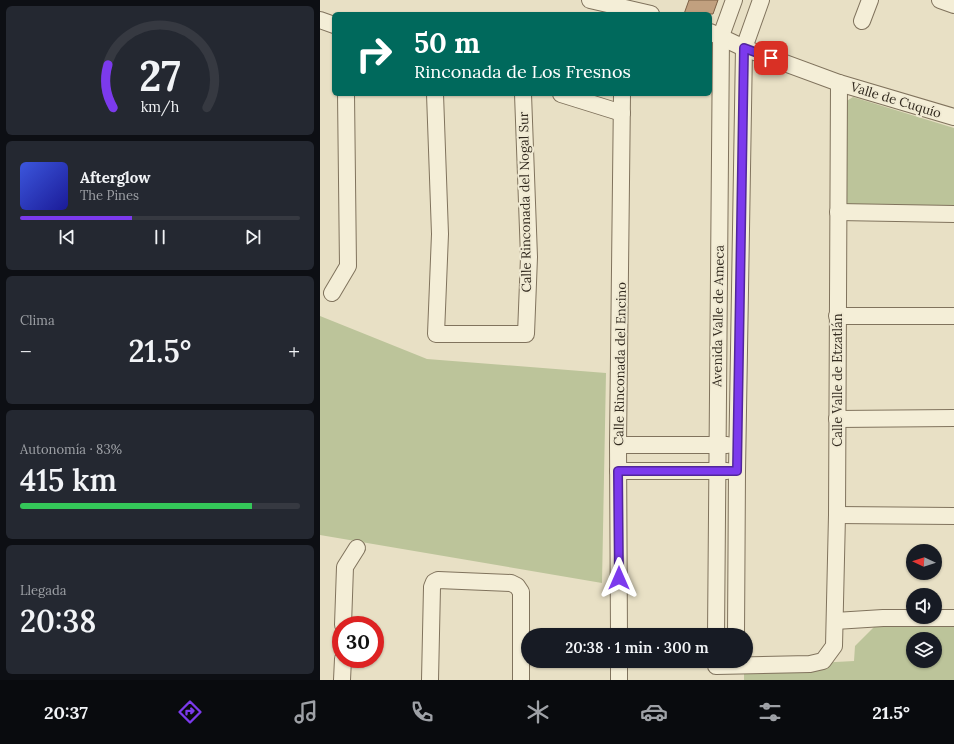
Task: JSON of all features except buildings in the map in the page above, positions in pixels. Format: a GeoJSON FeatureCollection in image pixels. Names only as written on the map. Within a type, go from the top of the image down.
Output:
{"type":"FeatureCollection","features":[{"type":"Feature","properties":{"kind":"street"},"geometry":{"type":"LineString","coordinates":[[590,0],[620,11],[630,12]]}},
{"type":"Feature","properties":{"kind":"street","name":"Avenida Valle de Ameca"},"geometry":{"type":"LineString","coordinates":[[716,628],[716,34],[734,0]]}},
{"type":"Feature","properties":{"kind":"street","name":"Avenida Valle de Ameca"},"geometry":{"type":"LineString","coordinates":[[736,628],[737,445],[744,48],[761,0]]}},
{"type":"Feature","properties":{"kind":"street"},"geometry":{"type":"LineString","coordinates":[[862,20],[870,0]]}},
{"type":"Feature","properties":{"kind":"street"},"geometry":{"type":"LineString","coordinates":[[940,0],[954,5]]}},
{"type":"Feature","properties":{"kind":"street"},"geometry":{"type":"LineString","coordinates":[[320,20],[332,24]]}},
{"type":"Feature","properties":{"kind":"street","name":"Valle de Cuquío"},"geometry":{"type":"LineString","coordinates":[[716,34],[744,48],[839,83],[954,118]]}},
{"type":"Feature","properties":{"kind":"street","name":"Calle Valle de Etzatlán"},"geometry":{"type":"LineString","coordinates":[[736,669],[810,664],[823,661],[834,646],[839,83]]}},
{"type":"Feature","properties":{"kind":"street"},"geometry":{"type":"LineString","coordinates":[[332,293],[348,266],[346,96]]}},
{"type":"Feature","properties":{"kind":"street","name":"Calle Rinconada del Nogal Sur"},"geometry":{"type":"LineString","coordinates":[[435,96],[440,234],[436,334],[526,334],[529,257],[523,96]]}},
{"type":"Feature","properties":{"kind":"street"},"geometry":{"type":"LineString","coordinates":[[567,96],[622,113]]}},
{"type":"Feature","properties":{"kind":"street","name":"Calle Rinconada del Encino"},"geometry":{"type":"LineString","coordinates":[[619,628],[618,445],[622,96]]}},
{"type":"Feature","properties":{"kind":"street"},"geometry":{"type":"LineString","coordinates":[[838,212],[954,214]]}},
{"type":"Feature","properties":{"kind":"street"},"geometry":{"type":"LineString","coordinates":[[837,316],[954,316]]}},
{"type":"Feature","properties":{"kind":"street"},"geometry":{"type":"LineString","coordinates":[[837,419],[954,418]]}},
{"type":"Feature","properties":{"kind":"street"},"geometry":{"type":"LineString","coordinates":[[618,445],[737,445]]}},
{"type":"Feature","properties":{"kind":"street"},"geometry":{"type":"LineString","coordinates":[[618,471],[737,471]]}},
{"type":"Feature","properties":{"kind":"street"},"geometry":{"type":"LineString","coordinates":[[836,516],[954,516]]}},
{"type":"Feature","properties":{"kind":"street"},"geometry":{"type":"LineString","coordinates":[[343,616],[345,567],[356,548]]}},
{"type":"Feature","properties":{"kind":"street"},"geometry":{"type":"LineString","coordinates":[[430,680],[432,587],[434,582],[438,580],[511,583],[517,586],[521,592],[521,680]]}},
{"type":"Feature","properties":{"kind":"street"},"geometry":{"type":"LineString","coordinates":[[835,621],[883,618],[954,618]]}},
{"type":"Feature","properties":{"kind":"street"},"geometry":{"type":"LineString","coordinates":[[342,680],[343,668]]}},
{"type":"Feature","properties":{"kind":"street"},"geometry":{"type":"LineString","coordinates":[[619,668],[619,680]]}},
{"type":"Feature","properties":{"kind":"street"},"geometry":{"type":"LineString","coordinates":[[716,669],[736,669]]}},
{"type":"Feature","properties":{"kind":"green space"},"geometry":{"type":"Polygon","coordinates":[[[853,97],[954,128],[954,210],[841,207],[842,104],[853,97]]]}},
{"type":"Feature","properties":{"kind":"green space"},"geometry":{"type":"Polygon","coordinates":[[[320,316],[427,359],[606,373],[602,583],[320,535],[320,316]]]}},
{"type":"Feature","properties":{"kind":"green space"},"geometry":{"type":"Polygon","coordinates":[[[882,619],[906,619],[906,624],[942,624],[942,620],[954,620],[954,680],[744,680],[744,668],[854,661],[855,646],[882,619]]]}},
{"type":"Feature","properties":{"kind":"route"},"geometry":{"type":"LineString","coordinates":[[619,578],[618,471],[737,471],[744,48],[771,58]]}}]}
